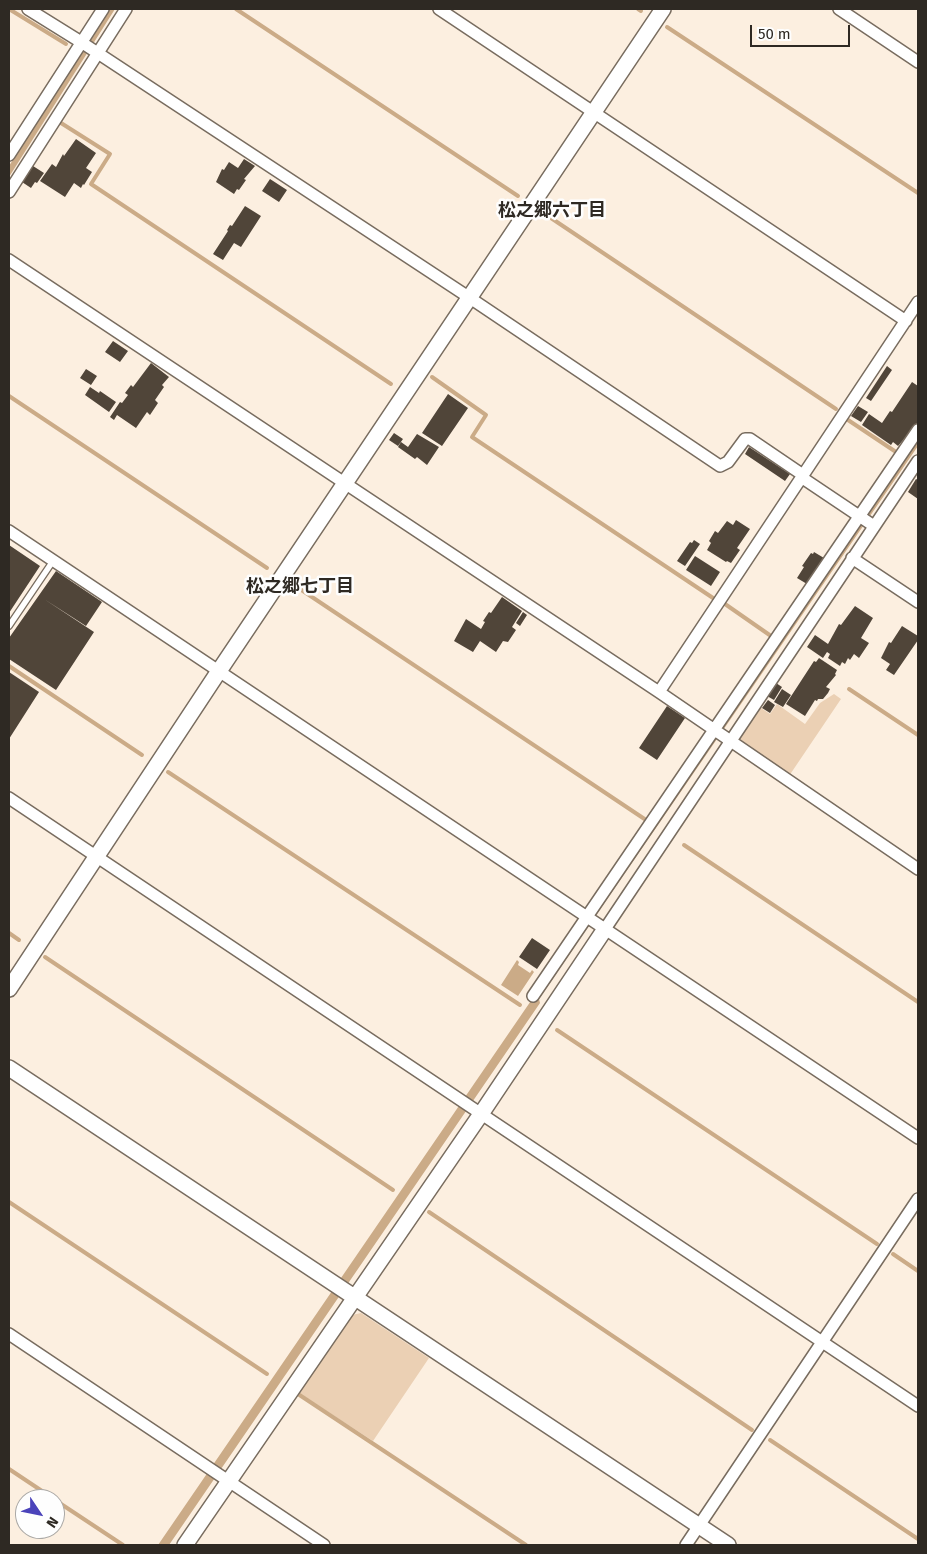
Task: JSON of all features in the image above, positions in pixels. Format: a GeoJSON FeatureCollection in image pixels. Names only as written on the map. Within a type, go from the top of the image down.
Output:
{"type":"FeatureCollection","features":[{"type":"Feature","properties":{"kind":"street"},"geometry":{"type":"LineString","coordinates":[[28,9],[470,298],[720,466],[728,462],[745,439],[750,439],[867,522]]}},
{"type":"Feature","properties":{"kind":"street"},"geometry":{"type":"LineString","coordinates":[[9,155],[103,9]]}},
{"type":"Feature","properties":{"kind":"street"},"geometry":{"type":"LineString","coordinates":[[9,192],[126,9]]}},
{"type":"Feature","properties":{"kind":"street"},"geometry":{"type":"LineString","coordinates":[[439,9],[906,321]]}},
{"type":"Feature","properties":{"kind":"street"},"geometry":{"type":"LineString","coordinates":[[9,989],[219,671],[663,9]]}},
{"type":"Feature","properties":{"kind":"street"},"geometry":{"type":"LineString","coordinates":[[839,9],[918,62]]}},
{"type":"Feature","properties":{"kind":"street"},"geometry":{"type":"LineString","coordinates":[[9,260],[659,692],[918,870]]}},
{"type":"Feature","properties":{"kind":"street"},"geometry":{"type":"LineString","coordinates":[[659,692],[918,302]]}},
{"type":"Feature","properties":{"kind":"street"},"geometry":{"type":"LineString","coordinates":[[185,1545],[225,1479],[601,926],[730,740],[852,558],[867,522],[918,430]]}},
{"type":"Feature","properties":{"kind":"street"},"geometry":{"type":"LineString","coordinates":[[533,996],[714,729],[867,522],[918,461]]}},
{"type":"Feature","properties":{"kind":"street"},"geometry":{"type":"LineString","coordinates":[[9,531],[918,1138]]}},
{"type":"Feature","properties":{"kind":"street"},"geometry":{"type":"LineString","coordinates":[[852,558],[918,602]]}},
{"type":"Feature","properties":{"kind":"street"},"geometry":{"type":"LineString","coordinates":[[9,798],[918,1406]]}},
{"type":"Feature","properties":{"kind":"street"},"geometry":{"type":"LineString","coordinates":[[9,1068],[728,1545]]}},
{"type":"Feature","properties":{"kind":"street"},"geometry":{"type":"LineString","coordinates":[[686,1545],[918,1199]]}},
{"type":"Feature","properties":{"kind":"street"},"geometry":{"type":"LineString","coordinates":[[9,1334],[324,1545]]}},
{"type":"Feature","properties":{"kind":"lane"},"geometry":{"type":"LineString","coordinates":[[9,626],[53,561]]}},
{"type":"Feature","properties":{"kind":"shaded area"},"geometry":{"type":"Polygon","coordinates":[[[109,9],[115,9],[9,177],[9,166],[109,9]]]}},
{"type":"Feature","properties":{"kind":"shaded area"},"geometry":{"type":"Polygon","coordinates":[[[918,436],[918,446],[588,927],[539,999],[540,1003],[169,1545],[158,1545],[918,436]]]}},
{"type":"Feature","properties":{"kind":"shaded area"},"geometry":{"type":"Polygon","coordinates":[[[834,694],[841,699],[789,776],[742,744],[740,738],[761,708],[770,714],[777,704],[805,724],[820,703],[834,694]]]}},
{"type":"Feature","properties":{"kind":"shaded area"},"geometry":{"type":"Polygon","coordinates":[[[517,960],[519,962],[518,965],[530,973],[532,970],[534,972],[518,996],[501,985],[517,960]]]}},
{"type":"Feature","properties":{"kind":"shaded area"},"geometry":{"type":"Polygon","coordinates":[[[361,1313],[429,1358],[373,1441],[299,1393],[352,1315],[361,1313]]]}},
{"type":"Feature","properties":{"kind":"building"},"geometry":{"type":"Polygon","coordinates":[[[76,139],[96,153],[86,168],[92,172],[84,185],[81,188],[74,183],[65,197],[40,181],[52,164],[56,167],[63,154],[64,156],[76,139]]]}},
{"type":"Feature","properties":{"kind":"building"},"geometry":{"type":"Polygon","coordinates":[[[244,159],[255,166],[244,179],[246,180],[239,190],[237,189],[234,194],[216,182],[222,169],[224,170],[229,162],[238,168],[244,159]]]}},
{"type":"Feature","properties":{"kind":"building"},"geometry":{"type":"Polygon","coordinates":[[[33,166],[44,173],[31,188],[22,182],[33,166]]]}},
{"type":"Feature","properties":{"kind":"building"},"geometry":{"type":"Polygon","coordinates":[[[270,179],[287,190],[279,202],[262,191],[270,179]]]}},
{"type":"Feature","properties":{"kind":"building"},"geometry":{"type":"Polygon","coordinates":[[[245,206],[261,216],[241,247],[234,243],[223,260],[213,254],[230,225],[232,226],[245,206]]]}},
{"type":"Feature","properties":{"kind":"building"},"geometry":{"type":"Polygon","coordinates":[[[113,341],[128,351],[120,362],[105,352],[113,341]]]}},
{"type":"Feature","properties":{"kind":"building"},"geometry":{"type":"Polygon","coordinates":[[[151,363],[169,377],[162,385],[164,387],[155,400],[158,403],[150,415],[147,412],[136,428],[117,415],[114,420],[110,417],[120,402],[122,403],[128,395],[125,393],[131,385],[133,387],[151,363]]]}},
{"type":"Feature","properties":{"kind":"building"},"geometry":{"type":"Polygon","coordinates":[[[887,366],[892,370],[871,401],[866,398],[887,366]]]}},
{"type":"Feature","properties":{"kind":"building"},"geometry":{"type":"Polygon","coordinates":[[[86,369],[97,376],[91,385],[80,378],[86,369]]]}},
{"type":"Feature","properties":{"kind":"building"},"geometry":{"type":"Polygon","coordinates":[[[912,382],[918,386],[918,423],[898,446],[893,442],[891,445],[862,425],[869,414],[882,423],[890,411],[892,412],[912,382]]]}},
{"type":"Feature","properties":{"kind":"building"},"geometry":{"type":"Polygon","coordinates":[[[90,387],[99,393],[100,391],[116,402],[109,412],[85,395],[90,387]]]}},
{"type":"Feature","properties":{"kind":"building"},"geometry":{"type":"Polygon","coordinates":[[[448,394],[468,408],[442,446],[422,433],[448,394]]]}},
{"type":"Feature","properties":{"kind":"building"},"geometry":{"type":"Polygon","coordinates":[[[858,406],[868,412],[861,422],[851,416],[858,406]]]}},
{"type":"Feature","properties":{"kind":"building"},"geometry":{"type":"Polygon","coordinates":[[[394,433],[403,439],[398,446],[389,440],[394,433]]]}},
{"type":"Feature","properties":{"kind":"building"},"geometry":{"type":"Polygon","coordinates":[[[417,434],[439,447],[427,465],[417,457],[415,459],[398,447],[401,442],[408,447],[417,434]]]}},
{"type":"Feature","properties":{"kind":"building"},"geometry":{"type":"Polygon","coordinates":[[[749,447],[790,474],[785,481],[745,454],[749,447]]]}},
{"type":"Feature","properties":{"kind":"building"},"geometry":{"type":"Polygon","coordinates":[[[916,479],[918,480],[918,499],[908,492],[916,479]]]}},
{"type":"Feature","properties":{"kind":"building"},"geometry":{"type":"Polygon","coordinates":[[[736,520],[750,529],[737,548],[740,550],[731,563],[726,562],[707,550],[711,543],[709,541],[715,531],[718,533],[727,521],[733,525],[736,520]]]}},
{"type":"Feature","properties":{"kind":"building"},"geometry":{"type":"Polygon","coordinates":[[[694,540],[700,544],[685,566],[677,561],[690,542],[692,543],[694,540]]]}},
{"type":"Feature","properties":{"kind":"building"},"geometry":{"type":"Polygon","coordinates":[[[9,545],[40,566],[9,613],[9,545]]]}},
{"type":"Feature","properties":{"kind":"building"},"geometry":{"type":"Polygon","coordinates":[[[814,552],[824,558],[807,584],[797,578],[804,567],[802,566],[811,553],[813,554],[814,552]]]}},
{"type":"Feature","properties":{"kind":"building"},"geometry":{"type":"Polygon","coordinates":[[[695,556],[720,572],[711,586],[686,570],[695,556]]]}},
{"type":"Feature","properties":{"kind":"building"},"geometry":{"type":"Polygon","coordinates":[[[56,571],[102,602],[86,626],[44,599],[94,632],[56,690],[9,659],[9,638],[56,571]]]}},
{"type":"Feature","properties":{"kind":"building"},"geometry":{"type":"Polygon","coordinates":[[[502,597],[522,611],[512,627],[516,630],[508,642],[503,641],[496,652],[480,641],[473,652],[454,641],[466,619],[481,629],[485,622],[483,621],[502,597]]]}},
{"type":"Feature","properties":{"kind":"building"},"geometry":{"type":"Polygon","coordinates":[[[855,606],[873,618],[861,638],[869,643],[859,658],[854,654],[850,660],[848,658],[845,664],[842,662],[840,666],[828,658],[830,654],[827,652],[823,658],[807,647],[815,635],[828,644],[839,624],[841,625],[855,606]]]}},
{"type":"Feature","properties":{"kind":"building"},"geometry":{"type":"Polygon","coordinates":[[[523,612],[527,615],[520,626],[516,623],[523,612]]]}},
{"type":"Feature","properties":{"kind":"building"},"geometry":{"type":"Polygon","coordinates":[[[902,626],[918,636],[918,640],[894,675],[886,670],[890,664],[881,658],[889,642],[891,643],[902,626]]]}},
{"type":"Feature","properties":{"kind":"building"},"geometry":{"type":"Polygon","coordinates":[[[819,658],[837,670],[836,675],[826,687],[830,689],[828,693],[823,699],[815,700],[805,716],[786,704],[814,661],[816,662],[819,658]]]}},
{"type":"Feature","properties":{"kind":"building"},"geometry":{"type":"Polygon","coordinates":[[[9,672],[39,692],[9,739],[9,672]]]}},
{"type":"Feature","properties":{"kind":"building"},"geometry":{"type":"Polygon","coordinates":[[[776,683],[782,687],[774,700],[767,696],[776,683]]]}},
{"type":"Feature","properties":{"kind":"building"},"geometry":{"type":"Polygon","coordinates":[[[782,689],[791,695],[783,707],[774,702],[782,689]]]}},
{"type":"Feature","properties":{"kind":"building"},"geometry":{"type":"Polygon","coordinates":[[[768,700],[775,705],[770,713],[762,708],[768,700]]]}},
{"type":"Feature","properties":{"kind":"building"},"geometry":{"type":"Polygon","coordinates":[[[667,706],[685,718],[657,760],[639,748],[667,706]]]}},
{"type":"Feature","properties":{"kind":"building"},"geometry":{"type":"Polygon","coordinates":[[[532,938],[550,950],[537,969],[519,957],[532,938]]]}},
{"type":"Feature","properties":{"kind":"waterway"},"geometry":{"type":"LineString","coordinates":[[9,9],[66,44]]}},
{"type":"Feature","properties":{"kind":"waterway"},"geometry":{"type":"LineString","coordinates":[[236,9],[518,196]]}},
{"type":"Feature","properties":{"kind":"waterway"},"geometry":{"type":"LineString","coordinates":[[667,27],[918,193]]}},
{"type":"Feature","properties":{"kind":"waterway"},"geometry":{"type":"LineString","coordinates":[[61,123],[110,154],[91,184],[391,384]]}},
{"type":"Feature","properties":{"kind":"waterway"},"geometry":{"type":"LineString","coordinates":[[542,212],[836,409]]}},
{"type":"Feature","properties":{"kind":"waterway"},"geometry":{"type":"LineString","coordinates":[[432,377],[486,415],[472,437],[713,598]]}},
{"type":"Feature","properties":{"kind":"waterway"},"geometry":{"type":"LineString","coordinates":[[9,396],[267,568]]}},
{"type":"Feature","properties":{"kind":"waterway"},"geometry":{"type":"LineString","coordinates":[[848,420],[896,452]]}},
{"type":"Feature","properties":{"kind":"waterway"},"geometry":{"type":"LineString","coordinates":[[294,585],[646,820]]}},
{"type":"Feature","properties":{"kind":"waterway"},"geometry":{"type":"LineString","coordinates":[[725,604],[771,636]]}},
{"type":"Feature","properties":{"kind":"waterway"},"geometry":{"type":"LineString","coordinates":[[9,666],[142,755]]}},
{"type":"Feature","properties":{"kind":"waterway"},"geometry":{"type":"LineString","coordinates":[[849,689],[918,735]]}},
{"type":"Feature","properties":{"kind":"waterway"},"geometry":{"type":"LineString","coordinates":[[168,772],[520,1005]]}},
{"type":"Feature","properties":{"kind":"waterway"},"geometry":{"type":"LineString","coordinates":[[684,845],[918,1002]]}},
{"type":"Feature","properties":{"kind":"waterway"},"geometry":{"type":"LineString","coordinates":[[9,933],[19,940]]}},
{"type":"Feature","properties":{"kind":"waterway"},"geometry":{"type":"LineString","coordinates":[[45,957],[393,1190]]}},
{"type":"Feature","properties":{"kind":"waterway"},"geometry":{"type":"LineString","coordinates":[[557,1030],[877,1244]]}},
{"type":"Feature","properties":{"kind":"waterway"},"geometry":{"type":"LineString","coordinates":[[9,1202],[267,1374]]}},
{"type":"Feature","properties":{"kind":"waterway"},"geometry":{"type":"LineString","coordinates":[[429,1212],[752,1430]]}},
{"type":"Feature","properties":{"kind":"waterway"},"geometry":{"type":"LineString","coordinates":[[893,1254],[918,1271]]}},
{"type":"Feature","properties":{"kind":"waterway"},"geometry":{"type":"LineString","coordinates":[[298,1394],[526,1545]]}},
{"type":"Feature","properties":{"kind":"waterway"},"geometry":{"type":"LineString","coordinates":[[770,1440],[918,1539]]}},
{"type":"Feature","properties":{"kind":"waterway"},"geometry":{"type":"LineString","coordinates":[[9,1469],[39,1489]]}},
{"type":"Feature","properties":{"kind":"waterway"},"geometry":{"type":"LineString","coordinates":[[65,1507],[123,1545]]}},
{"type":"Feature","properties":{"kind":"district","name":"松之郷六丁目"},"geometry":{"type":"Point","coordinates":[552,211]}},
{"type":"Feature","properties":{"kind":"district","name":"松之郷七丁目"},"geometry":{"type":"Point","coordinates":[300,587]}}]}
